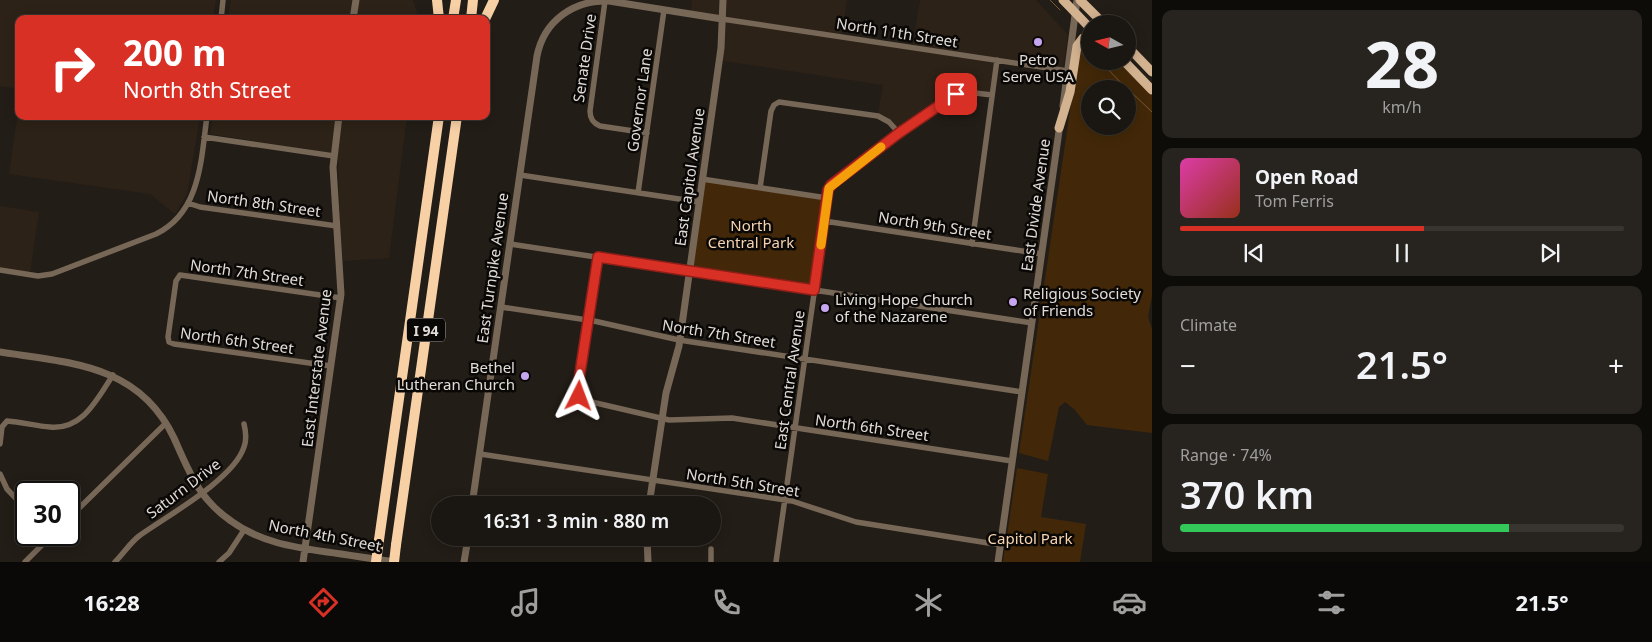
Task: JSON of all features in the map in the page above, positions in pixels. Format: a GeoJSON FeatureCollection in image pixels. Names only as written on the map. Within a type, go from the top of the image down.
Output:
{"type":"FeatureCollection","features":[{"type":"Feature","properties":{"kind":"highway"},"geometry":{"type":"LineString","coordinates":[[437,0],[439,15]]}},
{"type":"Feature","properties":{"kind":"highway"},"geometry":{"type":"LineString","coordinates":[[454,15],[456,0]]}},
{"type":"Feature","properties":{"kind":"highway"},"geometry":{"type":"LineString","coordinates":[[471,15],[473,0]]}},
{"type":"Feature","properties":{"kind":"highway"},"geometry":{"type":"LineString","coordinates":[[488,15],[494,0]]}},
{"type":"Feature","properties":{"kind":"highway","name":"I 94"},"geometry":{"type":"LineString","coordinates":[[376,562],[437,120]]}},
{"type":"Feature","properties":{"kind":"highway","name":"I 94"},"geometry":{"type":"LineString","coordinates":[[394,562],[443,214],[458,120]]}},
{"type":"Feature","properties":{"kind":"main road"},"geometry":{"type":"LineString","coordinates":[[1063,0],[1081,18]]}},
{"type":"Feature","properties":{"kind":"main road"},"geometry":{"type":"LineString","coordinates":[[1079,0],[1095,15]]}},
{"type":"Feature","properties":{"kind":"main road"},"geometry":{"type":"LineString","coordinates":[[1059,128],[1070,92],[1077,46],[1081,41]]}},
{"type":"Feature","properties":{"kind":"main road"},"geometry":{"type":"LineString","coordinates":[[1136,55],[1152,72]]}},
{"type":"Feature","properties":{"kind":"main road"},"geometry":{"type":"LineString","coordinates":[[1133,70],[1152,90]]}},
{"type":"Feature","properties":{"kind":"street"},"geometry":{"type":"LineString","coordinates":[[221,15],[223,0]]}},
{"type":"Feature","properties":{"kind":"street"},"geometry":{"type":"LineString","coordinates":[[354,15],[356,0]]}},
{"type":"Feature","properties":{"kind":"street","name":"East Capitol Avenue"},"geometry":{"type":"LineString","coordinates":[[650,496],[666,392],[680,340],[721,48],[723,0]]}},
{"type":"Feature","properties":{"kind":"street","name":"East Divide Avenue"},"geometry":{"type":"LineString","coordinates":[[998,562],[1059,128],[1079,0]]}},
{"type":"Feature","properties":{"kind":"street"},"geometry":{"type":"LineString","coordinates":[[605,1],[722,18]]}},
{"type":"Feature","properties":{"kind":"street","name":"East Turnpike Avenue"},"geometry":{"type":"LineString","coordinates":[[473,496],[537,56],[543,35],[553,22],[567,10],[584,3],[605,1]]}},
{"type":"Feature","properties":{"kind":"street","name":"Senate Drive"},"geometry":{"type":"LineString","coordinates":[[605,1],[590,118],[600,126],[647,133]]}},
{"type":"Feature","properties":{"kind":"street","name":"Governor Lane"},"geometry":{"type":"LineString","coordinates":[[638,193],[664,10]]}},
{"type":"Feature","properties":{"kind":"street","name":"North 11th Street"},"geometry":{"type":"LineString","coordinates":[[722,18],[1068,71]]}},
{"type":"Feature","properties":{"kind":"street"},"geometry":{"type":"LineString","coordinates":[[972,244],[997,60]]}},
{"type":"Feature","properties":{"kind":"street","name":"East Central Avenue"},"geometry":{"type":"LineString","coordinates":[[776,562],[829,188],[899,133],[956,94],[967,92],[992,95]]}},
{"type":"Feature","properties":{"kind":"street"},"geometry":{"type":"LineString","coordinates":[[760,188],[771,111],[774,105],[779,102],[878,116],[888,122],[899,133]]}},
{"type":"Feature","properties":{"kind":"street"},"geometry":{"type":"LineString","coordinates":[[0,270],[38,276],[52,274],[163,231],[177,219],[188,203],[197,183],[206,120]]}},
{"type":"Feature","properties":{"kind":"street","name":"East Interstate Avenue"},"geometry":{"type":"LineString","coordinates":[[303,562],[341,298],[333,173],[339,120]]}},
{"type":"Feature","properties":{"kind":"street"},"geometry":{"type":"LineString","coordinates":[[204,137],[334,156]]}},
{"type":"Feature","properties":{"kind":"street"},"geometry":{"type":"LineString","coordinates":[[520,175],[699,202]]}},
{"type":"Feature","properties":{"kind":"street"},"geometry":{"type":"LineString","coordinates":[[702,179],[827,198]]}},
{"type":"Feature","properties":{"kind":"street","name":"North 8th Street"},"geometry":{"type":"LineString","coordinates":[[188,203],[200,207],[337,226]]}},
{"type":"Feature","properties":{"kind":"street","name":"North 9th Street"},"geometry":{"type":"LineString","coordinates":[[824,221],[1042,254]]}},
{"type":"Feature","properties":{"kind":"street"},"geometry":{"type":"LineString","coordinates":[[510,244],[1032,323]]}},
{"type":"Feature","properties":{"kind":"street"},"geometry":{"type":"LineString","coordinates":[[587,320],[598,257]]}},
{"type":"Feature","properties":{"kind":"street","name":"North 7th Street"},"geometry":{"type":"LineString","coordinates":[[169,342],[168,336],[176,281],[179,276],[341,298]]}},
{"type":"Feature","properties":{"kind":"street","name":"North 7th Street"},"geometry":{"type":"LineString","coordinates":[[501,307],[587,320],[680,340],[1022,392]]}},
{"type":"Feature","properties":{"kind":"street","name":"North 6th Street"},"geometry":{"type":"LineString","coordinates":[[587,320],[578,386],[580,398],[586,401],[662,419],[680,421],[724,418],[1012,461]]}},
{"type":"Feature","properties":{"kind":"street","name":"North 6th Street"},"geometry":{"type":"LineString","coordinates":[[169,342],[331,366]]}},
{"type":"Feature","properties":{"kind":"street","name":"North 4th Street"},"geometry":{"type":"LineString","coordinates":[[0,352],[78,364],[113,375],[130,386],[145,398],[166,423],[190,476],[201,493],[224,516],[244,530],[272,542],[305,549],[394,562]]}},
{"type":"Feature","properties":{"kind":"street"},"geometry":{"type":"LineString","coordinates":[[0,444],[2,427],[7,421],[54,427],[70,425],[80,420],[87,413],[113,375]]}},
{"type":"Feature","properties":{"kind":"street"},"geometry":{"type":"LineString","coordinates":[[80,507],[166,423]]}},
{"type":"Feature","properties":{"kind":"street","name":"Saturn Drive"},"geometry":{"type":"LineString","coordinates":[[115,562],[137,538],[227,474],[239,459],[245,444],[244,424]]}},
{"type":"Feature","properties":{"kind":"street","name":"North 5th Street"},"geometry":{"type":"LineString","coordinates":[[480,454],[784,500],[805,504],[856,522],[1001,545]]}},
{"type":"Feature","properties":{"kind":"street"},"geometry":{"type":"LineString","coordinates":[[0,474],[7,489],[15,497]]}},
{"type":"Feature","properties":{"kind":"street"},"geometry":{"type":"LineString","coordinates":[[219,562],[229,552],[244,530]]}},
{"type":"Feature","properties":{"kind":"street"},"geometry":{"type":"LineString","coordinates":[[24,562],[41,546]]}},
{"type":"Feature","properties":{"kind":"street"},"geometry":{"type":"LineString","coordinates":[[464,562],[467,546]]}},
{"type":"Feature","properties":{"kind":"street"},"geometry":{"type":"LineString","coordinates":[[647,546],[648,562]]}},
{"type":"Feature","properties":{"kind":"street"},"geometry":{"type":"LineString","coordinates":[[711,549],[711,562]]}},
{"type":"Feature","properties":{"kind":"shaded area"},"geometry":{"type":"Polygon","coordinates":[[[0,0],[216,0],[214,15],[15,15],[15,88],[0,86],[0,0]]]}},
{"type":"Feature","properties":{"kind":"shaded area"},"geometry":{"type":"Polygon","coordinates":[[[231,0],[413,0],[418,15],[229,15],[231,0]]]}},
{"type":"Feature","properties":{"kind":"shaded area"},"geometry":{"type":"Polygon","coordinates":[[[692,0],[847,0],[842,34],[913,45],[920,0],[1036,0],[1068,35],[1063,68],[996,58],[991,93],[966,88],[957,90],[900,129],[878,113],[883,85],[717,60],[720,16],[691,11],[692,0]]]}},
{"type":"Feature","properties":{"kind":"shaded area"},"geometry":{"type":"Polygon","coordinates":[[[17,120],[199,120],[187,194],[175,214],[150,194],[9,174],[17,120]]]}},
{"type":"Feature","properties":{"kind":"shaded area"},"geometry":{"type":"Polygon","coordinates":[[[212,120],[406,120],[389,258],[343,261],[340,229],[338,154],[210,134],[212,120]]]}},
{"type":"Feature","properties":{"kind":"shaded area"},"geometry":{"type":"Polygon","coordinates":[[[0,206],[39,212],[30,273],[0,269],[0,206]]]}},
{"type":"Feature","properties":{"kind":"green space"},"geometry":{"type":"Polygon","coordinates":[[[1081,43],[1081,70],[1126,70],[1152,95],[1152,296],[1148,317],[1152,329],[1152,433],[1087,425],[1074,409],[1065,402],[1059,407],[1048,461],[1019,453],[1081,43]]]}},
{"type":"Feature","properties":{"kind":"green space","name":"North Central Park"},"geometry":{"type":"Polygon","coordinates":[[[702,179],[827,198],[814,290],[689,271],[702,179]]]}},
{"type":"Feature","properties":{"kind":"green space","name":"Capitol Park"},"geometry":{"type":"Polygon","coordinates":[[[1017,468],[1048,474],[1041,517],[1086,524],[1080,562],[1003,562],[1017,468]]]}},
{"type":"Feature","properties":{"kind":"waterway"},"geometry":{"type":"LineString","coordinates":[[1050,0],[1060,10]]}},
{"type":"Feature","properties":{"kind":"waterway"},"geometry":{"type":"LineString","coordinates":[[1109,70],[1118,80]]}},
{"type":"Feature","properties":{"kind":"waterway"},"geometry":{"type":"LineString","coordinates":[[1136,97],[1152,112]]}},
{"type":"Feature","properties":{"kind":"slow traffic"},"geometry":{"type":"LineString","coordinates":[[821,245],[829,188],[881,147]]}},
{"type":"Feature","properties":{"kind":"place","name":"Petro Serve USA"},"geometry":{"type":"Point","coordinates":[1038,42]}},
{"type":"Feature","properties":{"kind":"place","name":"Religious Society of Friends"},"geometry":{"type":"Point","coordinates":[1013,302]}},
{"type":"Feature","properties":{"kind":"place","name":"Living Hope Church of the Nazarene"},"geometry":{"type":"Point","coordinates":[825,308]}},
{"type":"Feature","properties":{"kind":"place","name":"Bethel Lutheran Church"},"geometry":{"type":"Point","coordinates":[525,376]}},
{"type":"Feature","properties":{"kind":"route"},"geometry":{"type":"LineString","coordinates":[[579,396],[578,386],[587,320],[598,257],[814,290],[828,190],[831,185],[899,133],[956,94]]}}]}
